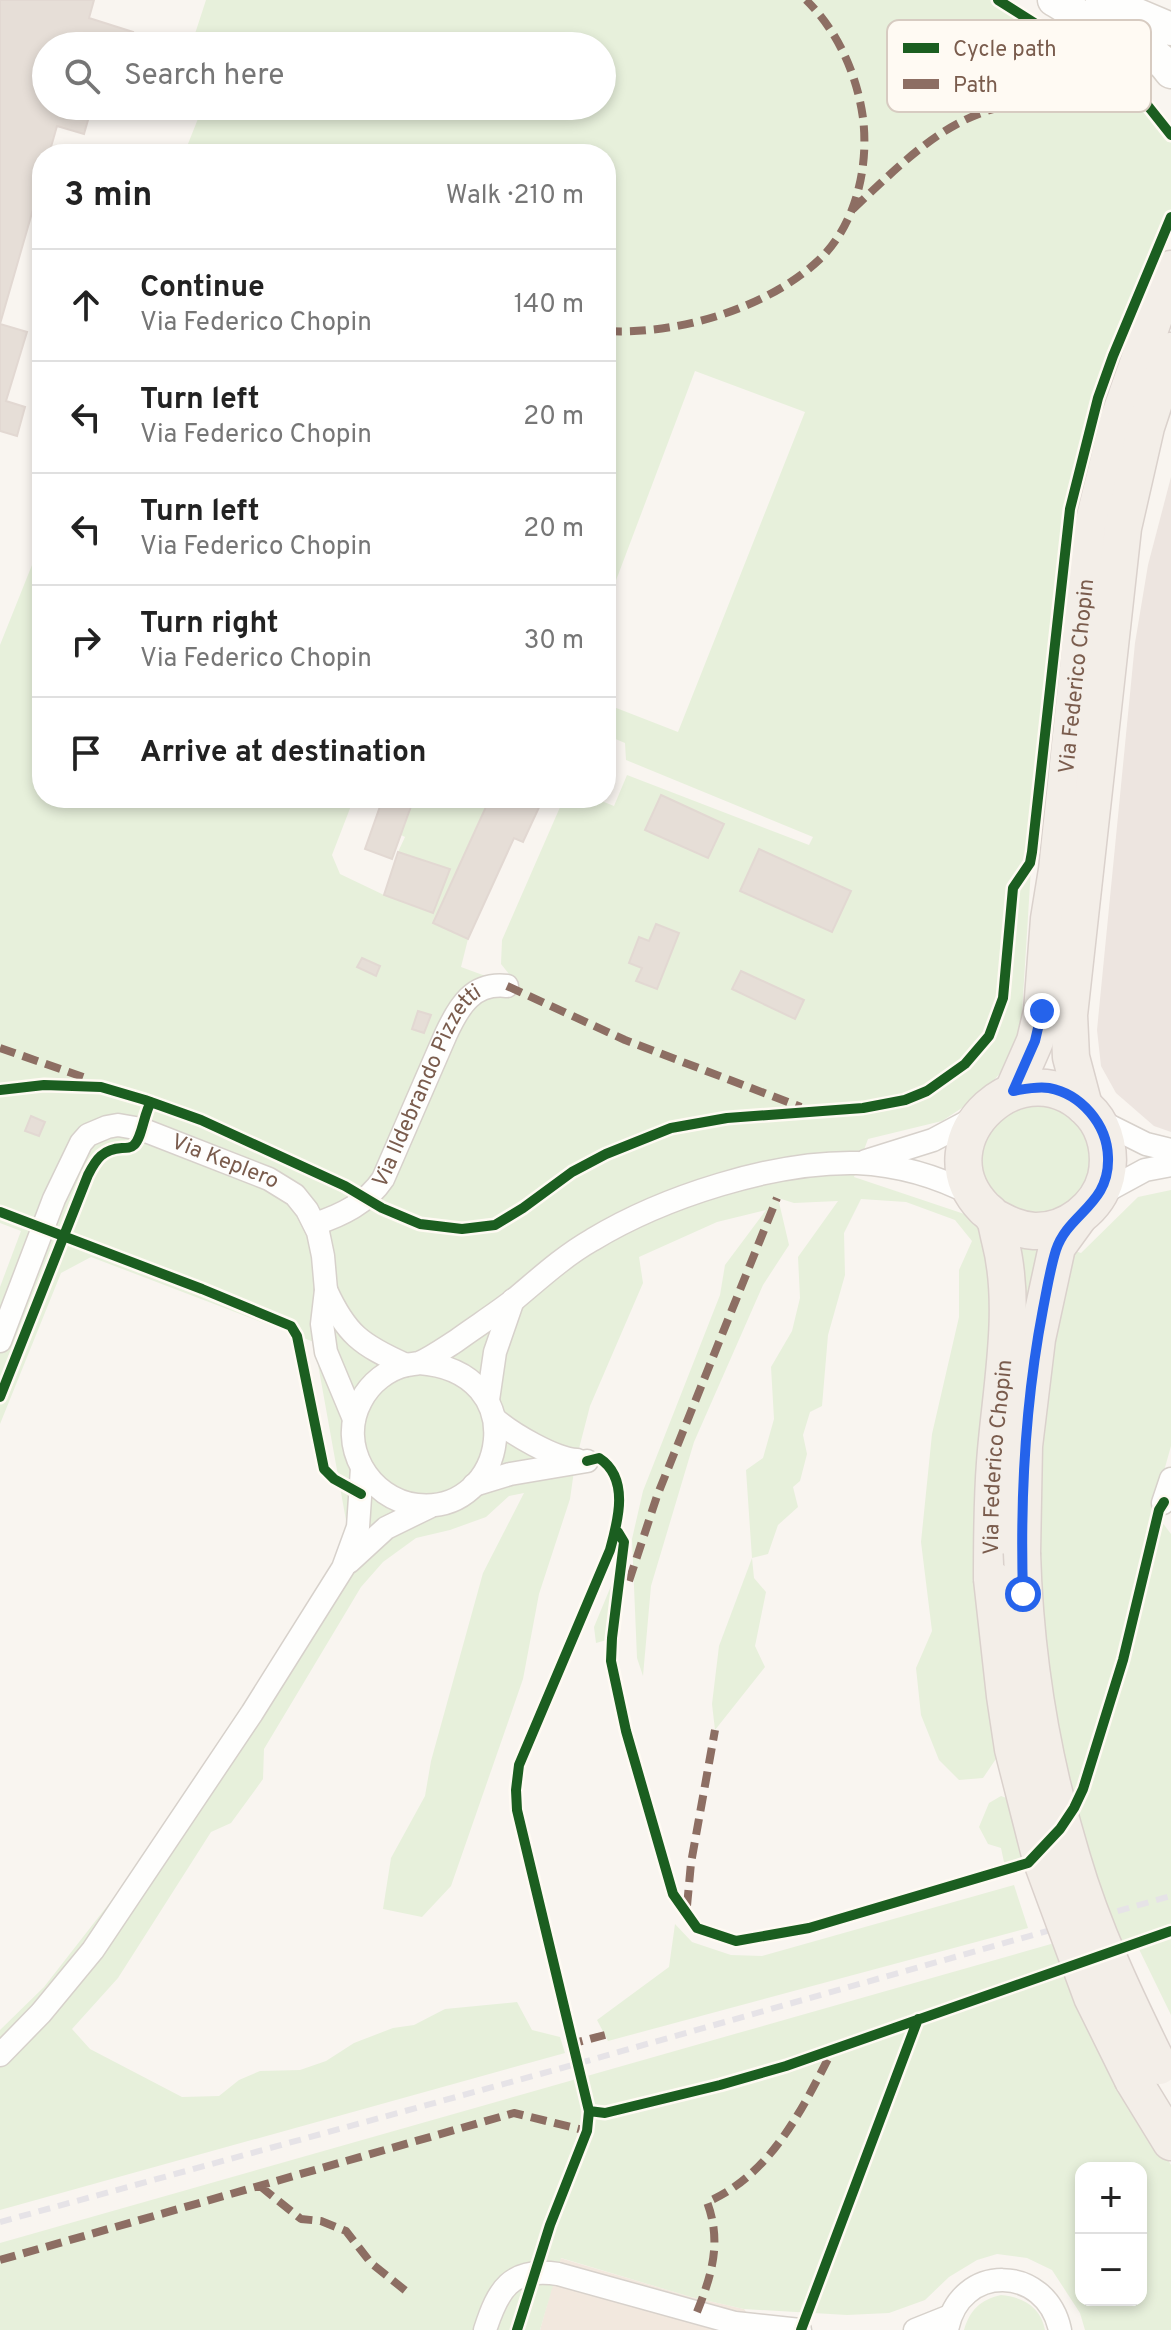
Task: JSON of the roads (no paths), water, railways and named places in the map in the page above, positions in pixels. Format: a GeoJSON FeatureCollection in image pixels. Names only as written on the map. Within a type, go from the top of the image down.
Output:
{"type":"FeatureCollection","features":[{"type":"Feature","properties":{"kind":"main road"},"geometry":{"type":"LineString","coordinates":[[1054,0],[1088,20]]}},
{"type":"Feature","properties":{"kind":"main road"},"geometry":{"type":"LineString","coordinates":[[1102,0],[1150,20]]}},
{"type":"Feature","properties":{"kind":"main road"},"geometry":{"type":"LineString","coordinates":[[1151,21],[1171,29]]}},
{"type":"Feature","properties":{"kind":"main road"},"geometry":{"type":"LineString","coordinates":[[1151,52],[1171,72]]}},
{"type":"Feature","properties":{"kind":"main road","name":"Via Federico Chopin"},"geometry":{"type":"LineString","coordinates":[[1013,1091],[1035,1041],[1042,1011],[1049,919],[1093,525],[1119,418],[1171,269]]}},
{"type":"Feature","properties":{"kind":"main road","name":"Via Federico Chopin"},"geometry":{"type":"LineString","coordinates":[[1171,351],[1146,427],[1123,528],[1069,1015],[1071,1057],[1090,1112],[1105,1137],[1108,1157],[1106,1176],[1057,1247],[1037,1339],[1024,1446],[1022,1553],[1027,1637],[1038,1718],[1054,1790],[1072,1858],[1154,2078],[1171,2142]]}},
{"type":"Feature","properties":{"kind":"main road"},"geometry":{"type":"LineString","coordinates":[[979,1116],[994,1101],[1013,1091],[1032,1087],[1051,1088],[1069,1095],[1090,1112]]}},
{"type":"Feature","properties":{"kind":"main road","name":"Via Federico Chopin"},"geometry":{"type":"LineString","coordinates":[[979,1116],[969,1134],[964,1155],[966,1176],[984,1206],[1003,1250],[1008,1294],[994,1466],[992,1579],[1013,1749],[1041,1859],[1092,1997],[1154,2078]]}},
{"type":"Feature","properties":{"kind":"main road"},"geometry":{"type":"LineString","coordinates":[[984,1206],[1014,1227],[1036,1231],[1058,1227],[1088,1206]]}},
{"type":"Feature","properties":{"kind":"street","name":"Via Ildebrando Pizzetti"},"geometry":{"type":"LineString","coordinates":[[315,1224],[344,1212],[376,1189],[458,1012],[479,989],[507,986]]}},
{"type":"Feature","properties":{"kind":"street"},"geometry":{"type":"LineString","coordinates":[[1090,1112],[1146,1144],[1171,1150]]}},
{"type":"Feature","properties":{"kind":"street"},"geometry":{"type":"LineString","coordinates":[[857,1163],[933,1140],[979,1116]]}},
{"type":"Feature","properties":{"kind":"street","name":"Via Keplero"},"geometry":{"type":"LineString","coordinates":[[0,1341],[75,1152],[97,1130],[118,1125],[141,1129],[269,1179],[295,1195],[315,1224],[323,1256],[326,1290]]}},
{"type":"Feature","properties":{"kind":"street"},"geometry":{"type":"LineString","coordinates":[[326,1290],[339,1318],[357,1339],[413,1364],[440,1364],[459,1371],[475,1384],[506,1429],[555,1456],[587,1461],[510,1474],[474,1485],[450,1501],[436,1504],[419,1505],[393,1498],[372,1483],[355,1453],[354,1419],[361,1400],[372,1385],[388,1372],[413,1364],[453,1343],[589,1241],[647,1211],[716,1186],[810,1167],[857,1163],[906,1169],[932,1176],[984,1206]]}},
{"type":"Feature","properties":{"kind":"street"},"geometry":{"type":"LineString","coordinates":[[1088,1206],[1145,1170],[1171,1165]]}},
{"type":"Feature","properties":{"kind":"street"},"geometry":{"type":"LineString","coordinates":[[326,1290],[322,1324],[326,1352],[354,1419]]}},
{"type":"Feature","properties":{"kind":"street"},"geometry":{"type":"LineString","coordinates":[[474,1485],[490,1462],[496,1433],[491,1410],[495,1352],[513,1300]]}},
{"type":"Feature","properties":{"kind":"street"},"geometry":{"type":"LineString","coordinates":[[0,2055],[41,2013],[93,1950],[252,1713],[343,1568],[358,1527],[362,1468]]}},
{"type":"Feature","properties":{"kind":"street"},"geometry":{"type":"LineString","coordinates":[[1163,1503],[1171,1479]]}},
{"type":"Feature","properties":{"kind":"street"},"geometry":{"type":"LineString","coordinates":[[343,1568],[386,1528],[436,1504]]}},
{"type":"Feature","properties":{"kind":"street"},"geometry":{"type":"LineString","coordinates":[[485,2330],[500,2292],[511,2282],[538,2272],[558,2274],[735,2323],[800,2330]]}},
{"type":"Feature","properties":{"kind":"street"},"geometry":{"type":"LineString","coordinates":[[915,2330],[948,2323],[960,2299],[976,2286],[999,2280],[1012,2280],[1041,2294],[1054,2309],[1060,2330]]}},
{"type":"Feature","properties":{"kind":"railway"},"geometry":{"type":"LineString","coordinates":[[0,2222],[1171,1896]]}}]}
